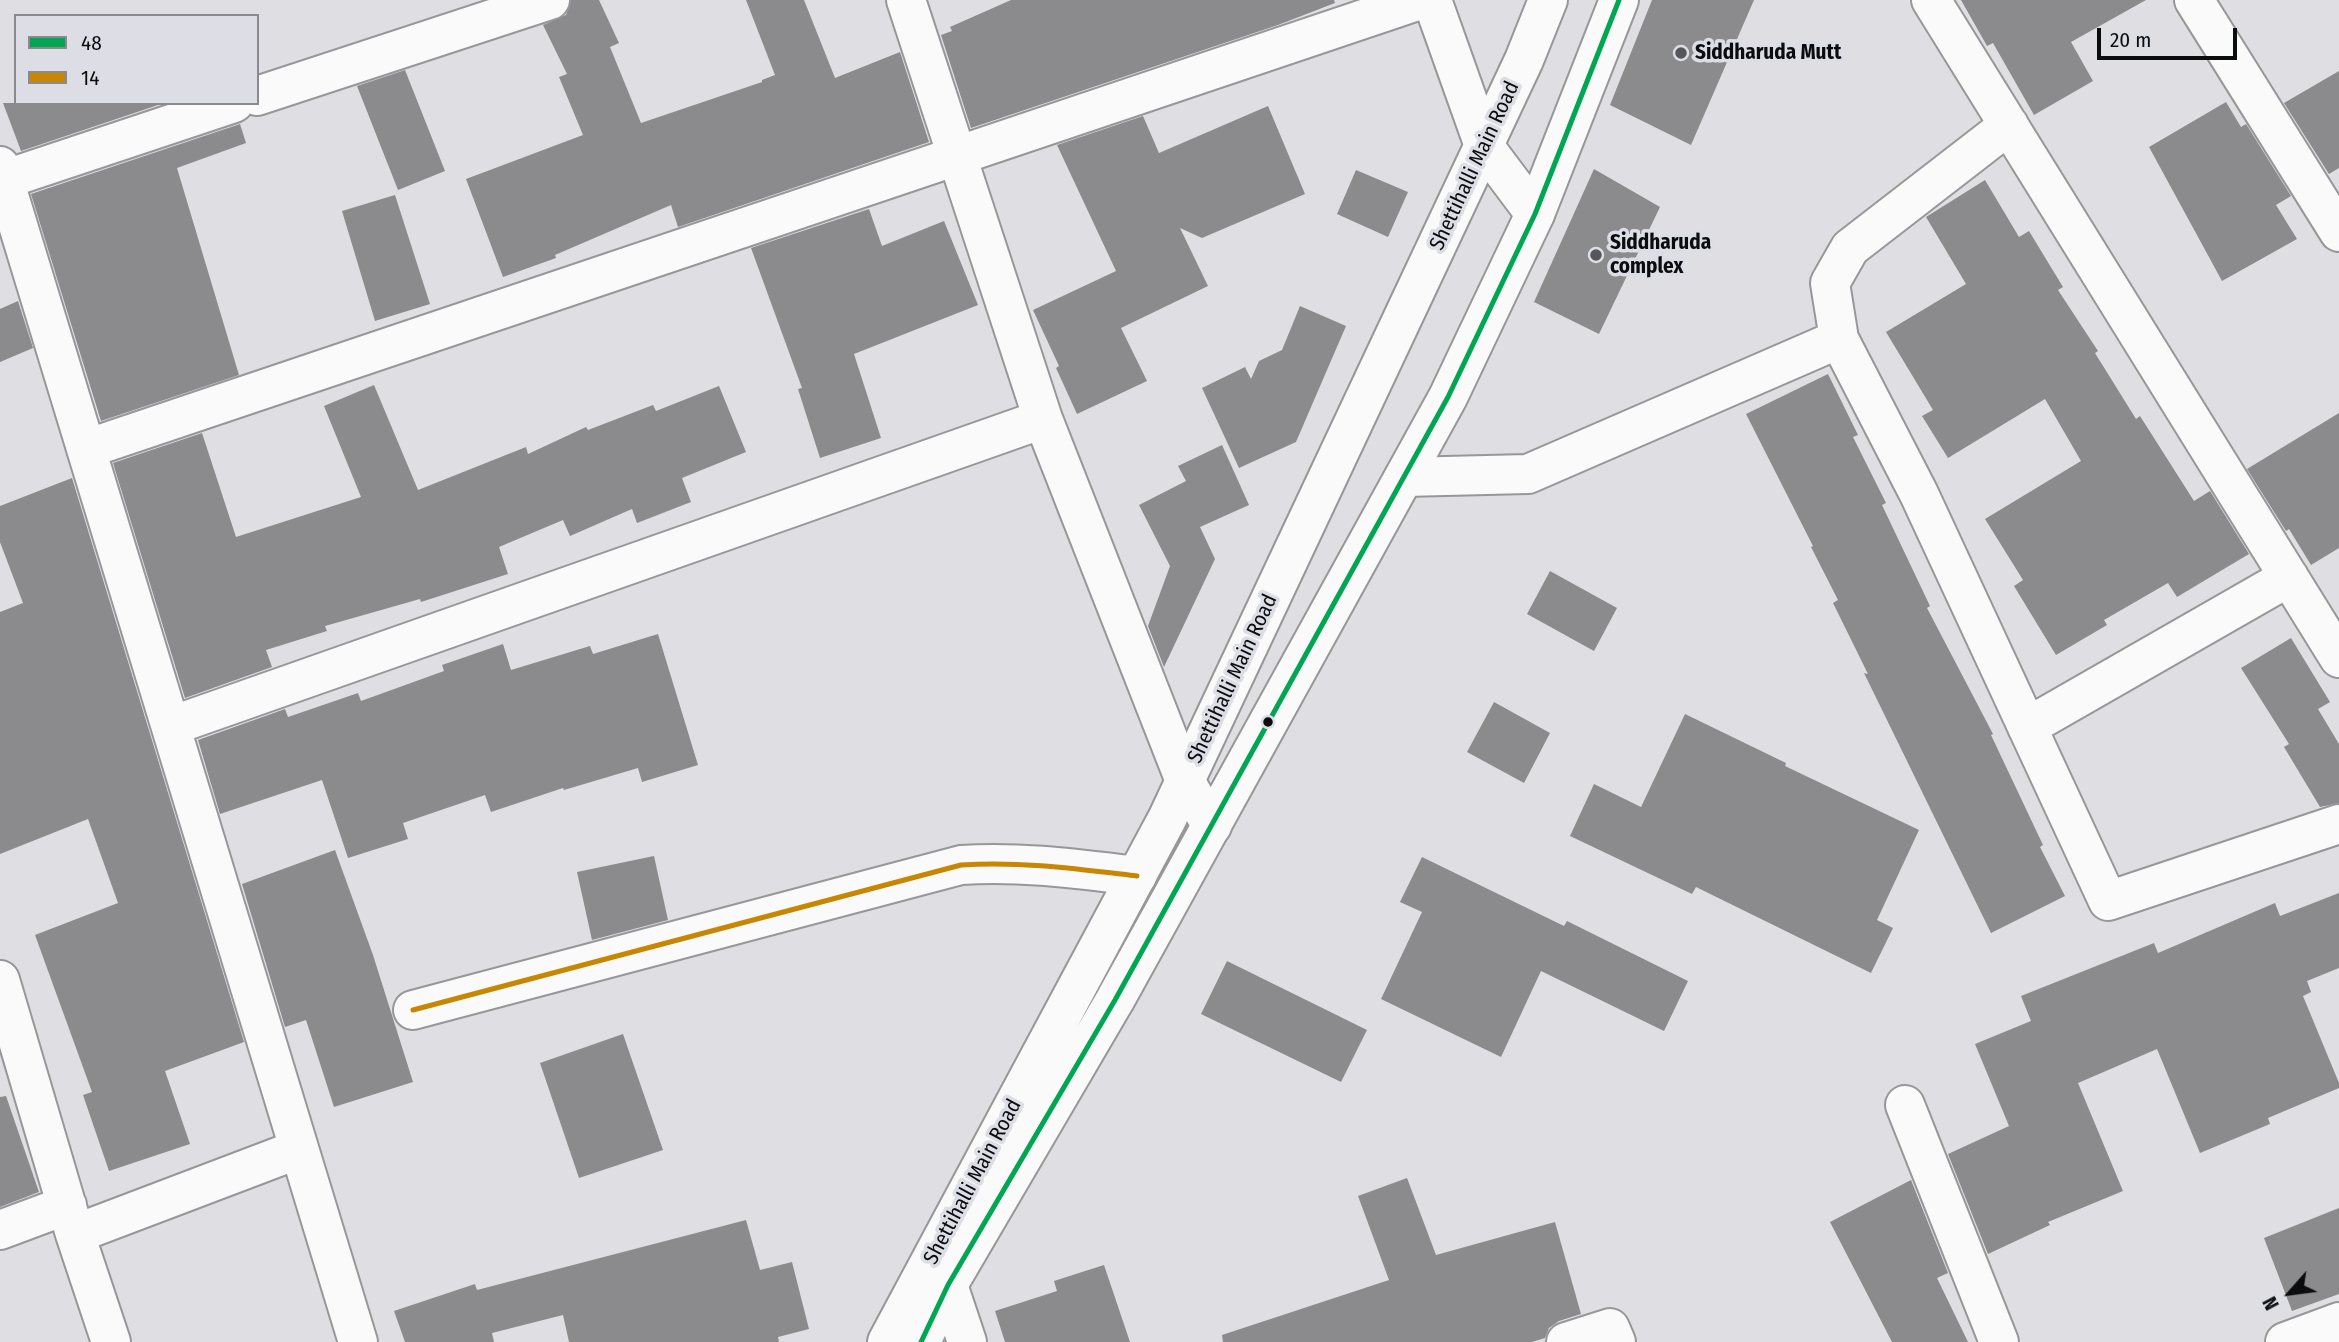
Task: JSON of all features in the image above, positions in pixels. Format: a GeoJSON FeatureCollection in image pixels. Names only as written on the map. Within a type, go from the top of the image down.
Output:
{"type":"FeatureCollection","features":[{"type":"Feature","properties":{"kind":"street"},"geometry":{"type":"LineString","coordinates":[[259,95],[491,9],[550,0]]}},
{"type":"Feature","properties":{"kind":"street"},"geometry":{"type":"LineString","coordinates":[[906,0],[1043,419],[1185,780],[1212,826]]}},
{"type":"Feature","properties":{"kind":"street"},"geometry":{"type":"LineString","coordinates":[[86,449],[1420,0]]}},
{"type":"Feature","properties":{"kind":"street"},"geometry":{"type":"LineString","coordinates":[[1432,0],[1484,146],[1535,214]]}},
{"type":"Feature","properties":{"kind":"street","name":"Shettihalli Main Road"},"geometry":{"type":"LineString","coordinates":[[887,1342],[1137,876],[1185,780],[1484,146],[1524,60],[1548,0]]}},
{"type":"Feature","properties":{"kind":"street","name":"Shettihalli Main Road"},"geometry":{"type":"LineString","coordinates":[[920,1342],[948,1285],[1115,1000],[1448,397],[1535,214],[1619,0]]}},
{"type":"Feature","properties":{"kind":"street"},"geometry":{"type":"LineString","coordinates":[[1931,0],[2339,658]]}},
{"type":"Feature","properties":{"kind":"street"},"geometry":{"type":"LineString","coordinates":[[2194,0],[2339,232]]}},
{"type":"Feature","properties":{"kind":"street"},"geometry":{"type":"LineString","coordinates":[[228,105],[1,175],[358,1342]]}},
{"type":"Feature","properties":{"kind":"street"},"geometry":{"type":"LineString","coordinates":[[2009,125],[1850,248],[1830,283],[1839,339],[1919,494],[2108,901],[2339,824]]}},
{"type":"Feature","properties":{"kind":"street"},"geometry":{"type":"LineString","coordinates":[[1404,477],[1528,474],[1839,339]]}},
{"type":"Feature","properties":{"kind":"street"},"geometry":{"type":"LineString","coordinates":[[171,726],[1043,419]]}},
{"type":"Feature","properties":{"kind":"street"},"geometry":{"type":"LineString","coordinates":[[2027,727],[2289,577]]}},
{"type":"Feature","properties":{"kind":"street"},"geometry":{"type":"LineString","coordinates":[[414,1010],[961,865],[1002,862],[1036,864],[1137,876]]}},
{"type":"Feature","properties":{"kind":"street"},"geometry":{"type":"LineString","coordinates":[[0,981],[111,1342]]}},
{"type":"Feature","properties":{"kind":"street"},"geometry":{"type":"LineString","coordinates":[[1905,1105],[1999,1342]]}},
{"type":"Feature","properties":{"kind":"street"},"geometry":{"type":"LineString","coordinates":[[0,1230],[71,1219],[299,1149]]}},
{"type":"Feature","properties":{"kind":"street"},"geometry":{"type":"LineString","coordinates":[[948,1285],[967,1342]]}},
{"type":"Feature","properties":{"kind":"street"},"geometry":{"type":"LineString","coordinates":[[2285,1342],[2339,1322]]}},
{"type":"Feature","properties":{"kind":"street"},"geometry":{"type":"LineString","coordinates":[[1566,1342],[1610,1328],[1616,1342]]}},
{"type":"Feature","properties":{"kind":"building"},"geometry":{"type":"Polygon","coordinates":[[[571,0],[599,0],[619,43],[610,47],[641,123],[762,82],[775,75],[746,0],[804,0],[835,78],[900,52],[929,142],[678,227],[671,205],[555,255],[556,258],[503,277],[466,179],[583,135],[559,77],[567,74],[543,25],[566,15],[571,0]]]}},
{"type":"Feature","properties":{"kind":"building"},"geometry":{"type":"Polygon","coordinates":[[[1011,0],[1334,0],[1335,3],[1278,25],[971,128],[941,35],[952,31],[950,27],[1011,0]]]}},
{"type":"Feature","properties":{"kind":"building","name":"Siddharuda Mutt"},"geometry":{"type":"Polygon","coordinates":[[[1652,0],[1754,0],[1691,145],[1610,105],[1652,0]]]}},
{"type":"Feature","properties":{"kind":"building"},"geometry":{"type":"Polygon","coordinates":[[[1961,0],[2146,0],[2071,42],[2093,81],[2034,115],[1993,43],[1987,46],[1961,0]]]}},
{"type":"Feature","properties":{"kind":"building"},"geometry":{"type":"Polygon","coordinates":[[[405,70],[445,171],[398,190],[357,86],[405,70]]]}},
{"type":"Feature","properties":{"kind":"building"},"geometry":{"type":"Polygon","coordinates":[[[2339,71],[2339,168],[2329,174],[2284,103],[2339,71]]]}},
{"type":"Feature","properties":{"kind":"building"},"geometry":{"type":"Polygon","coordinates":[[[2226,102],[2241,127],[2246,124],[2291,196],[2276,205],[2297,239],[2222,281],[2149,147],[2226,102]]]}},
{"type":"Feature","properties":{"kind":"building"},"geometry":{"type":"Polygon","coordinates":[[[3,103],[158,105],[21,151],[3,103]]]}},
{"type":"Feature","properties":{"kind":"building"},"geometry":{"type":"Polygon","coordinates":[[[1268,106],[1305,194],[1202,238],[1180,228],[1208,286],[1121,328],[1147,381],[1077,414],[1056,368],[1059,366],[1033,310],[1116,271],[1057,145],[1143,116],[1159,153],[1268,106]]]}},
{"type":"Feature","properties":{"kind":"building"},"geometry":{"type":"Polygon","coordinates":[[[240,124],[246,143],[177,168],[239,375],[101,421],[31,194],[240,124]]]}},
{"type":"Feature","properties":{"kind":"building","name":"Siddharuda complex"},"geometry":{"type":"Polygon","coordinates":[[[1594,169],[1660,207],[1599,334],[1534,302],[1594,169]]]}},
{"type":"Feature","properties":{"kind":"building"},"geometry":{"type":"Polygon","coordinates":[[[1356,170],[1408,192],[1388,237],[1337,214],[1356,170]]]}},
{"type":"Feature","properties":{"kind":"building"},"geometry":{"type":"Polygon","coordinates":[[[1985,180],[2019,237],[2029,231],[2063,287],[2058,290],[2098,351],[2095,353],[2136,419],[2140,416],[2194,501],[2210,491],[2249,554],[2177,597],[2168,583],[2104,620],[2107,625],[2056,655],[2014,586],[2023,580],[1985,519],[2081,461],[2045,399],[1948,458],[1922,416],[1933,410],[1886,332],[1966,284],[1926,217],[1985,180]]]}},
{"type":"Feature","properties":{"kind":"building"},"geometry":{"type":"Polygon","coordinates":[[[395,195],[430,304],[375,321],[342,211],[395,195]]]}},
{"type":"Feature","properties":{"kind":"building"},"geometry":{"type":"Polygon","coordinates":[[[869,209],[882,246],[944,221],[978,305],[854,354],[881,438],[820,458],[798,389],[802,388],[751,248],[869,209]]]}},
{"type":"Feature","properties":{"kind":"building"},"geometry":{"type":"Polygon","coordinates":[[[18,301],[33,348],[0,362],[0,309],[18,301]]]}},
{"type":"Feature","properties":{"kind":"building"},"geometry":{"type":"Polygon","coordinates":[[[1300,306],[1346,326],[1296,442],[1239,468],[1202,388],[1245,367],[1251,379],[1259,361],[1282,350],[1300,306]]]}},
{"type":"Feature","properties":{"kind":"building"},"geometry":{"type":"Polygon","coordinates":[[[1828,374],[1858,435],[1853,437],[1886,503],[1882,505],[1930,606],[1927,608],[1993,734],[1991,735],[2043,845],[2040,847],[2065,896],[1991,933],[1864,673],[1868,674],[1833,603],[1838,600],[1811,547],[1813,546],[1746,414],[1828,374]]]}},
{"type":"Feature","properties":{"kind":"building"},"geometry":{"type":"Polygon","coordinates":[[[374,385],[418,490],[526,447],[528,454],[586,427],[588,430],[653,405],[656,411],[719,386],[746,452],[682,478],[691,502],[637,523],[632,509],[570,536],[563,520],[499,547],[508,574],[421,602],[420,599],[325,626],[327,631],[266,650],[272,667],[185,698],[113,463],[202,433],[236,537],[361,497],[324,406],[374,385]]]}},
{"type":"Feature","properties":{"kind":"building"},"geometry":{"type":"Polygon","coordinates":[[[2339,413],[2339,548],[2311,565],[2247,469],[2339,413]]]}},
{"type":"Feature","properties":{"kind":"building"},"geometry":{"type":"Polygon","coordinates":[[[1222,445],[1249,505],[1200,527],[1215,559],[1164,667],[1148,626],[1170,566],[1139,505],[1186,481],[1178,466],[1222,445]]]}},
{"type":"Feature","properties":{"kind":"building"},"geometry":{"type":"Polygon","coordinates":[[[72,478],[244,1042],[165,1071],[190,1144],[109,1171],[83,1095],[92,1092],[35,935],[118,903],[88,819],[0,854],[0,612],[23,603],[0,542],[0,506],[72,478]]]}},
{"type":"Feature","properties":{"kind":"building"},"geometry":{"type":"Polygon","coordinates":[[[1550,571],[1617,608],[1594,651],[1527,614],[1550,571]]]}},
{"type":"Feature","properties":{"kind":"building"},"geometry":{"type":"Polygon","coordinates":[[[658,634],[698,765],[642,782],[638,768],[564,790],[563,788],[491,812],[485,795],[403,823],[408,839],[348,858],[322,780],[220,814],[198,740],[285,709],[288,717],[358,693],[361,701],[444,671],[442,665],[503,644],[511,670],[590,646],[593,654],[658,634]]]}},
{"type":"Feature","properties":{"kind":"building"},"geometry":{"type":"Polygon","coordinates":[[[2291,638],[2330,702],[2318,709],[2339,744],[2339,803],[2320,807],[2284,747],[2289,744],[2241,668],[2291,638]]]}},
{"type":"Feature","properties":{"kind":"building"},"geometry":{"type":"Polygon","coordinates":[[[1494,702],[1550,733],[1524,783],[1467,752],[1494,702]]]}},
{"type":"Feature","properties":{"kind":"building"},"geometry":{"type":"Polygon","coordinates":[[[1685,714],[1786,763],[1785,766],[1919,830],[1877,920],[1893,928],[1871,973],[1696,887],[1692,894],[1570,836],[1594,784],[1641,807],[1685,714]]]}},
{"type":"Feature","properties":{"kind":"building"},"geometry":{"type":"Polygon","coordinates":[[[335,850],[373,955],[413,1082],[334,1107],[306,1020],[285,1027],[242,884],[335,850]]]}},
{"type":"Feature","properties":{"kind":"building"},"geometry":{"type":"Polygon","coordinates":[[[654,856],[668,920],[592,940],[577,872],[654,856]]]}},
{"type":"Feature","properties":{"kind":"building"},"geometry":{"type":"Polygon","coordinates":[[[1422,857],[1564,926],[1567,921],[1688,981],[1664,1031],[1541,971],[1501,1057],[1381,999],[1422,912],[1400,902],[1422,857]]]}},
{"type":"Feature","properties":{"kind":"building"},"geometry":{"type":"Polygon","coordinates":[[[2339,893],[2339,968],[2307,981],[2311,992],[2303,996],[2339,1088],[2268,1118],[2270,1124],[2200,1153],[2157,1049],[2078,1083],[2123,1191],[2048,1222],[2050,1225],[1988,1254],[1948,1154],[2009,1126],[1975,1044],[2031,1021],[2021,996],[2154,943],[2158,953],[2275,903],[2280,916],[2339,893]]]}},
{"type":"Feature","properties":{"kind":"building"},"geometry":{"type":"Polygon","coordinates":[[[1227,961],[1367,1030],[1341,1082],[1201,1014],[1227,961]]]}},
{"type":"Feature","properties":{"kind":"building"},"geometry":{"type":"Polygon","coordinates":[[[623,1034],[663,1150],[579,1178],[540,1063],[623,1034]]]}},
{"type":"Feature","properties":{"kind":"building"},"geometry":{"type":"Polygon","coordinates":[[[6,1096],[39,1192],[0,1207],[0,1097],[6,1096]]]}},
{"type":"Feature","properties":{"kind":"building"},"geometry":{"type":"Polygon","coordinates":[[[1407,1178],[1436,1255],[1555,1222],[1581,1314],[1559,1321],[1549,1328],[1545,1338],[1532,1342],[1223,1342],[1222,1335],[1389,1280],[1358,1196],[1407,1178]]]}},
{"type":"Feature","properties":{"kind":"building"},"geometry":{"type":"Polygon","coordinates":[[[1911,1180],[1948,1273],[1937,1278],[1968,1342],[1892,1342],[1830,1222],[1911,1180]]]}},
{"type":"Feature","properties":{"kind":"building"},"geometry":{"type":"Polygon","coordinates":[[[2339,1208],[2339,1294],[2292,1311],[2264,1238],[2339,1208]]]}},
{"type":"Feature","properties":{"kind":"building"},"geometry":{"type":"Polygon","coordinates":[[[746,1220],[760,1270],[792,1262],[809,1329],[778,1337],[779,1342],[569,1342],[563,1315],[492,1333],[494,1342],[405,1342],[394,1311],[475,1284],[477,1290],[746,1220]]]}},
{"type":"Feature","properties":{"kind":"building"},"geometry":{"type":"Polygon","coordinates":[[[1104,1265],[1130,1342],[1005,1342],[995,1311],[1057,1291],[1054,1281],[1104,1265]]]}},
{"type":"Feature","properties":{"kind":"transit line","name":"48"},"geometry":{"type":"LineString","coordinates":[[921,1342],[948,1285],[1115,1000],[1448,397],[1535,214],[1619,0]]}},
{"type":"Feature","properties":{"kind":"transit line","name":"14"},"geometry":{"type":"LineString","coordinates":[[413,1010],[961,865],[1027,865],[1137,876]]}},
{"type":"Feature","properties":{"kind":"place","name":"Siddharuda Mutt"},"geometry":{"type":"Point","coordinates":[1681,53]}},
{"type":"Feature","properties":{"kind":"place","name":"Siddharuda complex"},"geometry":{"type":"Point","coordinates":[1596,255]}}]}
